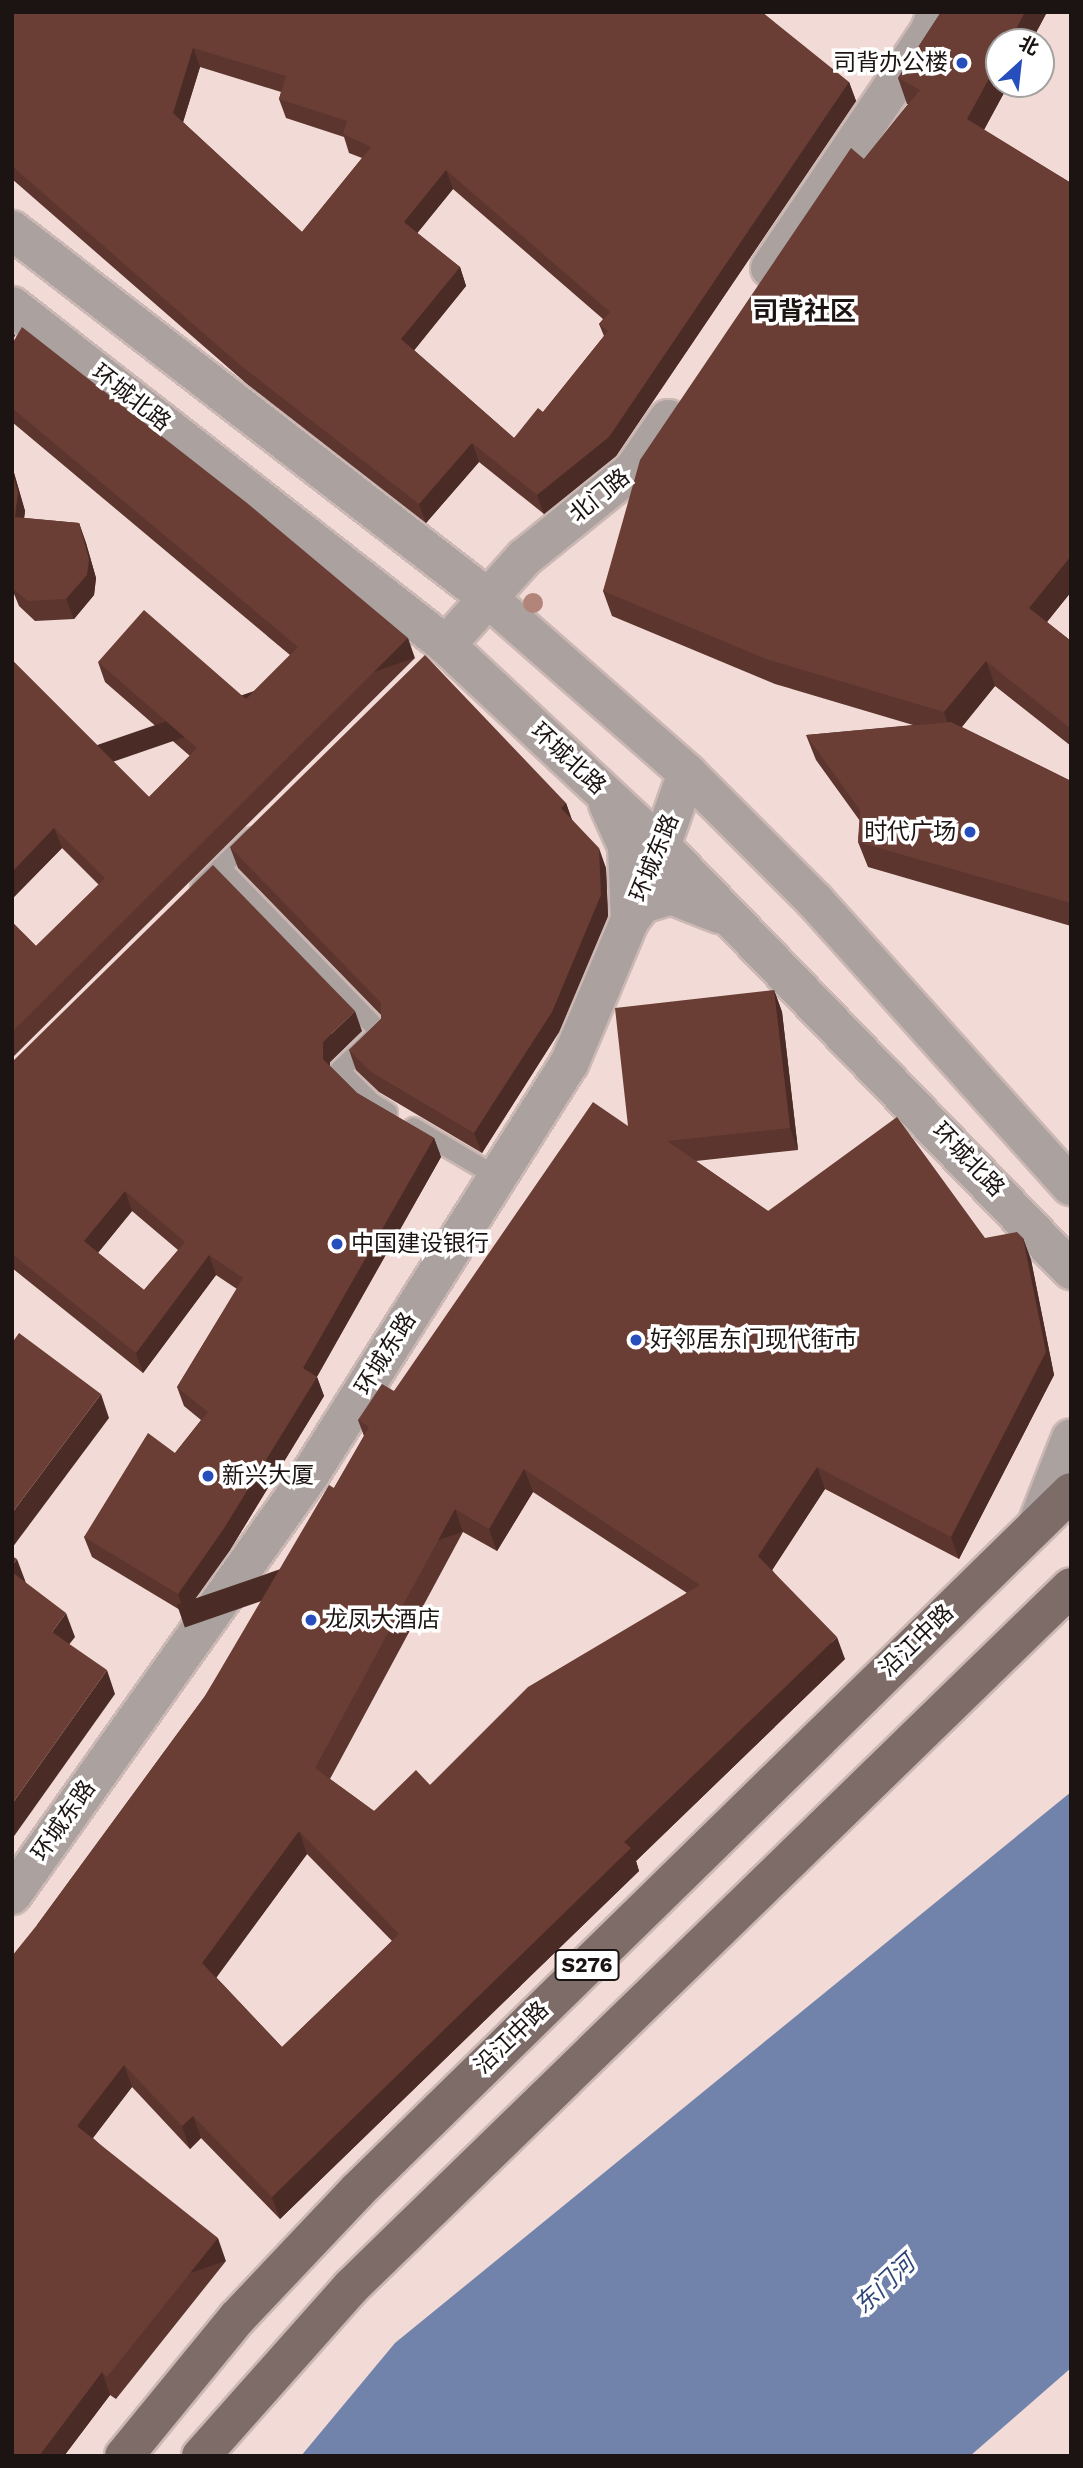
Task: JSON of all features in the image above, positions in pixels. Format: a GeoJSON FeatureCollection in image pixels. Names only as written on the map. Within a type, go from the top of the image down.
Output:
{"type":"FeatureCollection","features":[{"type":"Feature","properties":{"kind":"main road","name":"沿江中路"},"geometry":{"type":"LineString","coordinates":[[124,2456],[237,2318],[357,2190],[1071,1492]]}},
{"type":"Feature","properties":{"kind":"main road","name":"S276"},"geometry":{"type":"LineString","coordinates":[[201,2456],[351,2287],[1071,1587]]}},
{"type":"Feature","properties":{"kind":"street"},"geometry":{"type":"LineString","coordinates":[[750,298],[929,32],[937,12]]}},
{"type":"Feature","properties":{"kind":"street"},"geometry":{"type":"LineString","coordinates":[[12,230],[488,598],[687,773],[815,901],[1070,1186]]}},
{"type":"Feature","properties":{"kind":"street","name":"环城北路"},"geometry":{"type":"LineString","coordinates":[[12,306],[584,774],[662,846],[1071,1270]]}},
{"type":"Feature","properties":{"kind":"street","name":"北门路"},"geometry":{"type":"LineString","coordinates":[[436,654],[524,558],[633,470],[688,390]]}},
{"type":"Feature","properties":{"kind":"street","name":"环城东路"},"geometry":{"type":"LineString","coordinates":[[12,1895],[311,1473],[569,1063],[662,846],[687,773]]}},
{"type":"Feature","properties":{"kind":"street"},"geometry":{"type":"LineString","coordinates":[[584,774],[614,813],[627,846],[630,920]]}},
{"type":"Feature","properties":{"kind":"street"},"geometry":{"type":"LineString","coordinates":[[630,920],[642,904],[671,895],[705,906],[748,936]]}},
{"type":"Feature","properties":{"kind":"street"},"geometry":{"type":"LineString","coordinates":[[1037,1525],[1071,1438]]}},
{"type":"Feature","properties":{"kind":"lane"},"geometry":{"type":"LineString","coordinates":[[181,906],[269,819]]}},
{"type":"Feature","properties":{"kind":"lane"},"geometry":{"type":"LineString","coordinates":[[220,867],[379,1031],[339,1070],[371,1102],[498,1177]]}},
{"type":"Feature","properties":{"kind":"water","name":"东门河"},"geometry":{"type":"Polygon","coordinates":[[[1071,1792],[1071,2368],[970,2456],[301,2456],[395,2343],[1071,1792]]]}},
{"type":"Feature","properties":{"kind":"building"},"geometry":{"type":"Polygon","coordinates":[[[12,12],[762,12],[849,82],[609,437],[537,495],[472,443],[419,504],[240,365],[12,166],[12,12]],[[193,48],[173,113],[302,232],[371,147],[343,134],[347,121],[279,99],[286,76],[193,48]],[[446,170],[404,222],[460,267],[401,339],[514,438],[538,408],[543,412],[608,331],[599,324],[610,312],[446,170]]]}},
{"type":"Feature","properties":{"kind":"building"},"geometry":{"type":"Polygon","coordinates":[[[941,12],[1025,12],[1016,28],[985,28],[985,86],[967,119],[1071,183],[1071,556],[1029,608],[1071,641],[1071,729],[986,661],[944,712],[766,659],[603,591],[640,460],[851,148],[864,159],[920,90],[898,78],[941,12]]]}},
{"type":"Feature","properties":{"kind":"building"},"geometry":{"type":"Polygon","coordinates":[[[22,327],[247,503],[408,638],[12,1032],[12,922],[36,946],[105,878],[54,828],[12,872],[12,660],[149,797],[197,748],[98,662],[144,610],[246,699],[298,647],[12,408],[12,344],[22,327]]]}},
{"type":"Feature","properties":{"kind":"building"},"geometry":{"type":"Polygon","coordinates":[[[12,472],[18,492],[15,517],[79,523],[89,559],[87,575],[66,599],[28,601],[12,588],[12,472]]]}},
{"type":"Feature","properties":{"kind":"building"},"geometry":{"type":"Polygon","coordinates":[[[425,655],[566,803],[561,808],[599,848],[601,895],[552,1012],[474,1133],[371,1072],[349,1050],[381,1019],[381,1003],[230,847],[425,655]]]}},
{"type":"Feature","properties":{"kind":"building","name":"时代广场"},"geometry":{"type":"Polygon","coordinates":[[[951,722],[1071,781],[1071,903],[858,842],[860,810],[806,735],[951,722]]]}},
{"type":"Feature","properties":{"kind":"building"},"geometry":{"type":"Polygon","coordinates":[[[213,865],[355,1011],[323,1042],[323,1059],[357,1093],[434,1138],[303,1368],[317,1377],[223,1530],[178,1594],[84,1537],[148,1433],[175,1453],[208,1412],[177,1387],[243,1278],[209,1255],[136,1353],[12,1254],[12,1062],[213,865]],[[125,1191],[84,1241],[144,1290],[185,1242],[125,1191]]]}},
{"type":"Feature","properties":{"kind":"building"},"geometry":{"type":"Polygon","coordinates":[[[774,990],[790,1128],[667,1141],[768,1211],[897,1117],[985,1238],[1017,1232],[1023,1238],[1046,1352],[951,1537],[817,1467],[758,1556],[837,1637],[624,1842],[631,1848],[272,2197],[193,2116],[182,2126],[124,2065],[77,2126],[218,2238],[107,2377],[102,2372],[39,2456],[12,2456],[12,1956],[205,1696],[329,1485],[334,1488],[369,1427],[358,1420],[382,1384],[394,1391],[593,1102],[628,1126],[615,1008],[774,990]],[[524,1469],[489,1529],[455,1509],[315,1768],[374,1811],[416,1770],[430,1785],[528,1687],[700,1585],[524,1469]],[[299,1831],[202,1963],[282,2047],[399,1934],[299,1831]]]}},
{"type":"Feature","properties":{"kind":"building"},"geometry":{"type":"Polygon","coordinates":[[[19,1333],[101,1394],[12,1513],[12,1343],[19,1333]]]}},
{"type":"Feature","properties":{"kind":"building"},"geometry":{"type":"Polygon","coordinates":[[[12,1572],[66,1613],[52,1632],[107,1670],[12,1804],[12,1572]]]}},
{"type":"Feature","properties":{"kind":"place","name":"司背办公楼"},"geometry":{"type":"Point","coordinates":[962,63]}},
{"type":"Feature","properties":{"kind":"place","name":"时代广场"},"geometry":{"type":"Point","coordinates":[970,832]}},
{"type":"Feature","properties":{"kind":"place","name":"中国建设银行"},"geometry":{"type":"Point","coordinates":[337,1244]}},
{"type":"Feature","properties":{"kind":"place","name":"好邻居东门现代街市"},"geometry":{"type":"Point","coordinates":[636,1340]}},
{"type":"Feature","properties":{"kind":"place","name":"新兴大厦"},"geometry":{"type":"Point","coordinates":[208,1476]}},
{"type":"Feature","properties":{"kind":"place","name":"龙凤大酒店"},"geometry":{"type":"Point","coordinates":[311,1620]}},
{"type":"Feature","properties":{"kind":"district","name":"司背社区"},"geometry":{"type":"Point","coordinates":[804,312]}}]}
